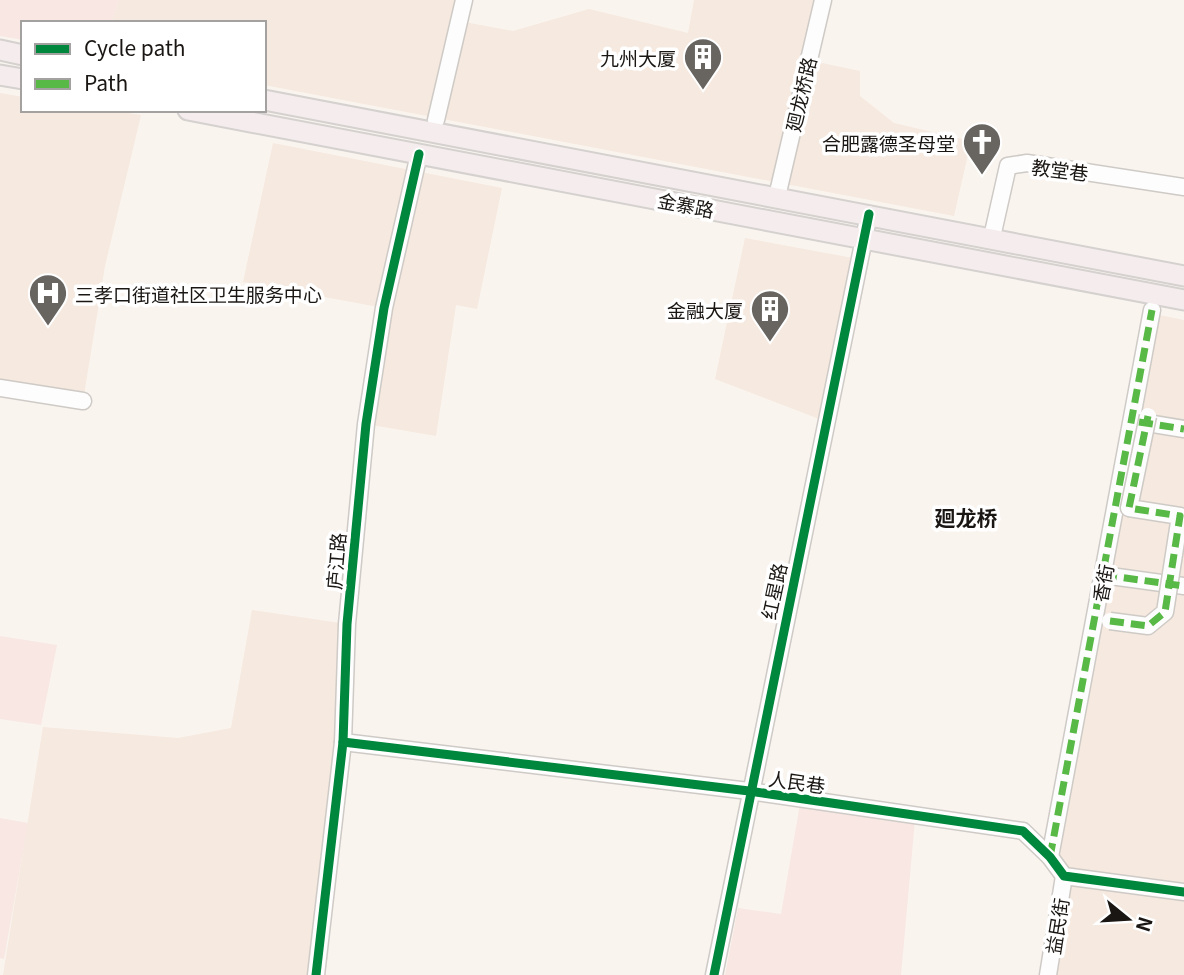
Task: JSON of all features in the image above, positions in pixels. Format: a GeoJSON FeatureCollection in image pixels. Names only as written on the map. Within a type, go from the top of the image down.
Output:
{"type":"FeatureCollection","features":[{"type":"Feature","properties":{"kind":"main road"},"geometry":{"type":"LineString","coordinates":[[0,50],[21,55]]}},
{"type":"Feature","properties":{"kind":"main road"},"geometry":{"type":"LineString","coordinates":[[0,75],[21,79]]}},
{"type":"Feature","properties":{"kind":"main road","name":"金寨路"},"geometry":{"type":"LineString","coordinates":[[266,100],[992,237],[1184,276]]}},
{"type":"Feature","properties":{"kind":"main road","name":"金寨路"},"geometry":{"type":"LineString","coordinates":[[198,112],[1184,300]]}},
{"type":"Feature","properties":{"kind":"street"},"geometry":{"type":"LineString","coordinates":[[436,120],[464,0]]}},
{"type":"Feature","properties":{"kind":"street","name":"廻龙桥路"},"geometry":{"type":"LineString","coordinates":[[779,188],[823,0]]}},
{"type":"Feature","properties":{"kind":"street","name":"庐江路"},"geometry":{"type":"LineString","coordinates":[[316,975],[343,742],[347,624],[366,424],[384,308],[419,154]]}},
{"type":"Feature","properties":{"kind":"street","name":"教堂巷"},"geometry":{"type":"LineString","coordinates":[[992,237],[1008,166],[1027,163],[1184,187]]}},
{"type":"Feature","properties":{"kind":"street","name":"红星路"},"geometry":{"type":"LineString","coordinates":[[714,975],[749,791],[869,214]]}},
{"type":"Feature","properties":{"kind":"street","name":"香街"},"geometry":{"type":"LineString","coordinates":[[1050,857],[1117,500],[1140,418],[1148,373],[1152,310]]}},
{"type":"Feature","properties":{"kind":"street"},"geometry":{"type":"LineString","coordinates":[[0,388],[83,401]]}},
{"type":"Feature","properties":{"kind":"street"},"geometry":{"type":"LineString","coordinates":[[1110,621],[1129,621],[1148,626],[1165,612],[1180,516],[1129,508],[1140,418],[1184,429]]}},
{"type":"Feature","properties":{"kind":"street"},"geometry":{"type":"LineString","coordinates":[[1117,500],[1184,510]]}},
{"type":"Feature","properties":{"kind":"street"},"geometry":{"type":"LineString","coordinates":[[1103,575],[1136,584],[1184,586]]}},
{"type":"Feature","properties":{"kind":"street","name":"人民巷"},"geometry":{"type":"LineString","coordinates":[[343,742],[749,791],[1023,831],[1050,857],[1064,876]]}},
{"type":"Feature","properties":{"kind":"street"},"geometry":{"type":"LineString","coordinates":[[1064,876],[1184,892]]}},
{"type":"Feature","properties":{"kind":"street","name":"益民街"},"geometry":{"type":"LineString","coordinates":[[1048,975],[1064,876]]}},
{"type":"Feature","properties":{"kind":"shaded area"},"geometry":{"type":"Polygon","coordinates":[[[0,0],[119,0],[112,21],[21,21],[21,40],[0,36],[0,0]]]}},
{"type":"Feature","properties":{"kind":"shaded area"},"geometry":{"type":"Polygon","coordinates":[[[119,0],[464,0],[459,21],[513,31],[589,9],[688,33],[694,0],[823,0],[808,60],[860,71],[860,96],[894,123],[971,141],[954,216],[266,85],[266,21],[112,21],[119,0]]]}},
{"type":"Feature","properties":{"kind":"shaded area"},"geometry":{"type":"Polygon","coordinates":[[[0,93],[21,97],[21,112],[122,112],[141,115],[105,266],[83,401],[0,388],[0,93]]]}},
{"type":"Feature","properties":{"kind":"shaded area"},"geometry":{"type":"Polygon","coordinates":[[[273,143],[502,188],[477,309],[456,305],[436,436],[366,424],[384,308],[243,282],[273,143]]]}},
{"type":"Feature","properties":{"kind":"shaded area"},"geometry":{"type":"Polygon","coordinates":[[[745,238],[853,258],[827,422],[715,379],[745,238]]]}},
{"type":"Feature","properties":{"kind":"shaded area"},"geometry":{"type":"Polygon","coordinates":[[[1149,313],[1184,320],[1184,975],[1048,975],[1064,876],[1050,857],[1149,313]]]}},
{"type":"Feature","properties":{"kind":"shaded area"},"geometry":{"type":"Polygon","coordinates":[[[252,610],[347,624],[316,975],[3,975],[43,727],[178,738],[231,728],[252,610]]]}},
{"type":"Feature","properties":{"kind":"shaded area"},"geometry":{"type":"Polygon","coordinates":[[[0,636],[57,645],[41,725],[0,719],[0,636]]]}},
{"type":"Feature","properties":{"kind":"shaded area"},"geometry":{"type":"Polygon","coordinates":[[[800,804],[915,820],[901,975],[725,975],[738,908],[781,914],[800,804]]]}},
{"type":"Feature","properties":{"kind":"shaded area"},"geometry":{"type":"Polygon","coordinates":[[[0,818],[28,823],[4,959],[0,958],[0,818]]]}},
{"type":"Feature","properties":{"kind":"marked path"},"geometry":{"type":"LineString","coordinates":[[1050,857],[1152,310]]}},
{"type":"Feature","properties":{"kind":"marked path"},"geometry":{"type":"LineString","coordinates":[[1110,621],[1148,626],[1165,612],[1180,516],[1129,508],[1148,416]]}},
{"type":"Feature","properties":{"kind":"marked path"},"geometry":{"type":"LineString","coordinates":[[1139,422],[1184,429]]}},
{"type":"Feature","properties":{"kind":"marked path"},"geometry":{"type":"LineString","coordinates":[[1103,575],[1184,586]]}},
{"type":"Feature","properties":{"kind":"cycle path"},"geometry":{"type":"LineString","coordinates":[[316,975],[343,742],[347,624],[366,424],[384,308],[419,154]]}},
{"type":"Feature","properties":{"kind":"cycle path"},"geometry":{"type":"LineString","coordinates":[[714,975],[869,214]]}},
{"type":"Feature","properties":{"kind":"cycle path"},"geometry":{"type":"LineString","coordinates":[[343,742],[749,791],[1023,831],[1050,857],[1064,876],[1184,892]]}},
{"type":"Feature","properties":{"kind":"place","name":"九州大厦"},"geometry":{"type":"Point","coordinates":[703,91]}},
{"type":"Feature","properties":{"kind":"place","name":"合肥露德圣母堂"},"geometry":{"type":"Point","coordinates":[982,176]}},
{"type":"Feature","properties":{"kind":"place","name":"三孝口街道社区卫生服务中心"},"geometry":{"type":"Point","coordinates":[48,327]}},
{"type":"Feature","properties":{"kind":"place","name":"金融大厦"},"geometry":{"type":"Point","coordinates":[770,343]}},
{"type":"Feature","properties":{"kind":"district","name":"廻龙桥"},"geometry":{"type":"Point","coordinates":[966,517]}}]}
